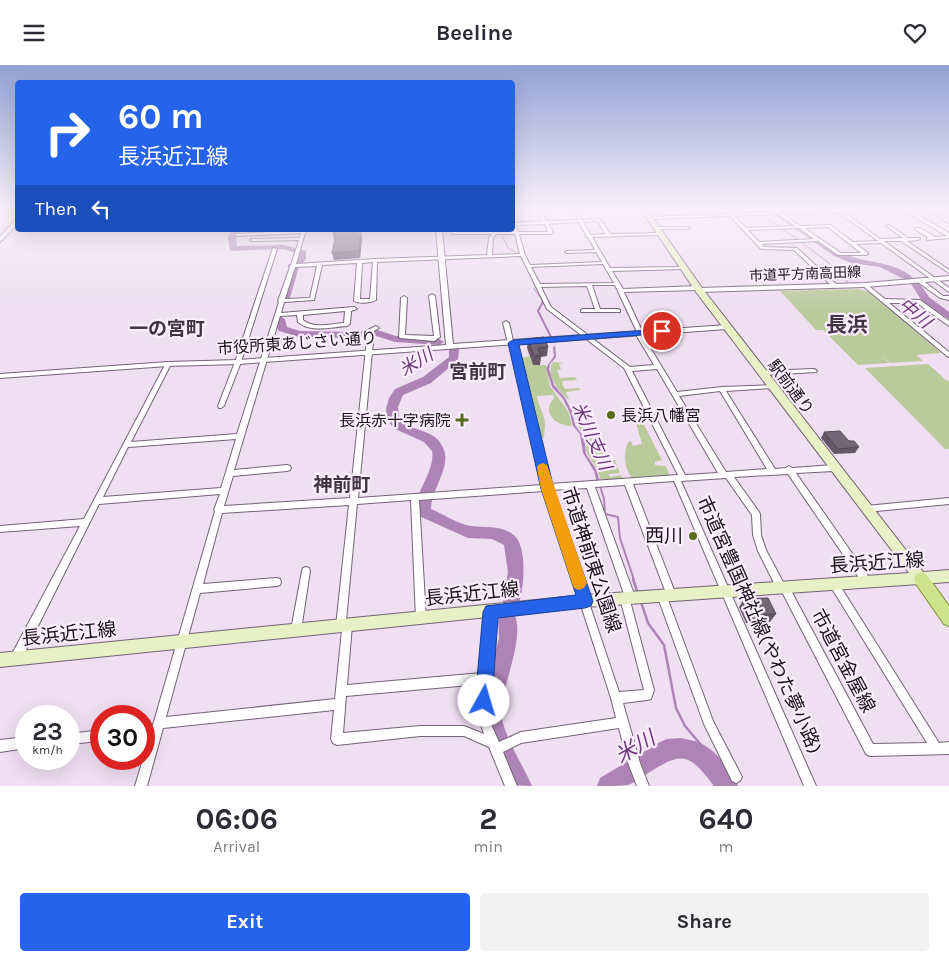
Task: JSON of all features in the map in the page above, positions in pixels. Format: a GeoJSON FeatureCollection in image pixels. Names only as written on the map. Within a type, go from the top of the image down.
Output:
{"type":"FeatureCollection","features":[{"type":"Feature","properties":{"kind":"main road","name":"駅前通り"},"geometry":{"type":"LineString","coordinates":[[665,242],[698,289],[772,387],[920,579]]}},
{"type":"Feature","properties":{"kind":"main road","name":"長浜近江線"},"geometry":{"type":"LineString","coordinates":[[0,660],[491,612],[585,601],[949,576]]}},
{"type":"Feature","properties":{"kind":"main road"},"geometry":{"type":"LineString","coordinates":[[920,579],[949,619]]}},
{"type":"Feature","properties":{"kind":"street"},"geometry":{"type":"LineString","coordinates":[[141,786],[218,510],[300,242]]}},
{"type":"Feature","properties":{"kind":"street"},"geometry":{"type":"LineString","coordinates":[[440,242],[450,344],[512,343],[727,327]]}},
{"type":"Feature","properties":{"kind":"street"},"geometry":{"type":"LineString","coordinates":[[489,257],[491,242]]}},
{"type":"Feature","properties":{"kind":"street"},"geometry":{"type":"LineString","coordinates":[[519,242],[548,308],[628,369],[658,367]]}},
{"type":"Feature","properties":{"kind":"street","name":"市道宮金屋線"},"geometry":{"type":"LineString","coordinates":[[591,242],[621,291],[639,333],[658,367],[726,474],[756,514],[757,535],[762,551],[870,750],[936,748]]}},
{"type":"Feature","properties":{"kind":"street"},"geometry":{"type":"LineString","coordinates":[[758,243],[785,242]]}},
{"type":"Feature","properties":{"kind":"street"},"geometry":{"type":"LineString","coordinates":[[820,242],[840,254],[866,254],[852,243]]}},
{"type":"Feature","properties":{"kind":"street"},"geometry":{"type":"LineString","coordinates":[[852,243],[872,242]]}},
{"type":"Feature","properties":{"kind":"street"},"geometry":{"type":"LineString","coordinates":[[882,242],[949,291]]}},
{"type":"Feature","properties":{"kind":"street"},"geometry":{"type":"LineString","coordinates":[[908,242],[949,272]]}},
{"type":"Feature","properties":{"kind":"street"},"geometry":{"type":"LineString","coordinates":[[758,243],[765,249],[795,249],[835,286]]}},
{"type":"Feature","properties":{"kind":"street"},"geometry":{"type":"LineString","coordinates":[[221,406],[238,362],[275,249]]}},
{"type":"Feature","properties":{"kind":"street"},"geometry":{"type":"LineString","coordinates":[[567,252],[596,251]]}},
{"type":"Feature","properties":{"kind":"street"},"geometry":{"type":"LineString","coordinates":[[291,267],[375,260],[523,255]]}},
{"type":"Feature","properties":{"kind":"street"},"geometry":{"type":"LineString","coordinates":[[360,261],[357,301],[361,302],[373,300],[375,260]]}},
{"type":"Feature","properties":{"kind":"street"},"geometry":{"type":"LineString","coordinates":[[529,267],[603,263]]}},
{"type":"Feature","properties":{"kind":"street"},"geometry":{"type":"LineString","coordinates":[[281,301],[312,299],[320,264]]}},
{"type":"Feature","properties":{"kind":"street"},"geometry":{"type":"LineString","coordinates":[[608,270],[683,268]]}},
{"type":"Feature","properties":{"kind":"street","name":"市道平方南高田線"},"geometry":{"type":"LineString","coordinates":[[698,289],[865,285],[949,278]]}},
{"type":"Feature","properties":{"kind":"street"},"geometry":{"type":"LineString","coordinates":[[915,281],[942,297],[949,298]]}},
{"type":"Feature","properties":{"kind":"street"},"geometry":{"type":"LineString","coordinates":[[589,284],[598,311]]}},
{"type":"Feature","properties":{"kind":"street"},"geometry":{"type":"LineString","coordinates":[[539,286],[617,284]]}},
{"type":"Feature","properties":{"kind":"street"},"geometry":{"type":"LineString","coordinates":[[865,285],[949,355]]}},
{"type":"Feature","properties":{"kind":"street"},"geometry":{"type":"LineString","coordinates":[[621,291],[698,289]]}},
{"type":"Feature","properties":{"kind":"street"},"geometry":{"type":"LineString","coordinates":[[404,298],[402,337],[436,339],[432,297],[447,298]]}},
{"type":"Feature","properties":{"kind":"street"},"geometry":{"type":"LineString","coordinates":[[885,301],[918,301],[949,323]]}},
{"type":"Feature","properties":{"kind":"street"},"geometry":{"type":"LineString","coordinates":[[277,315],[351,310],[348,324],[308,326],[300,321],[300,314]]}},
{"type":"Feature","properties":{"kind":"street"},"geometry":{"type":"LineString","coordinates":[[583,311],[618,311]]}},
{"type":"Feature","properties":{"kind":"street"},"geometry":{"type":"LineString","coordinates":[[434,317],[448,317]]}},
{"type":"Feature","properties":{"kind":"street","name":"市道神前東公園線"},"geometry":{"type":"LineString","coordinates":[[506,323],[547,489],[585,601],[641,781]]}},
{"type":"Feature","properties":{"kind":"street"},"geometry":{"type":"LineString","coordinates":[[372,331],[368,353],[354,502],[337,739],[420,731],[464,731],[500,745],[521,738],[622,722]]}},
{"type":"Feature","properties":{"kind":"street","name":"市役所東あじさい通り"},"geometry":{"type":"LineString","coordinates":[[0,376],[368,353],[450,344]]}},
{"type":"Feature","properties":{"kind":"street"},"geometry":{"type":"LineString","coordinates":[[16,658],[168,364]]}},
{"type":"Feature","properties":{"kind":"street","name":"市道宮豊国神社線(やわた夢小路)"},"geometry":{"type":"LineString","coordinates":[[628,369],[680,478],[726,591],[810,786]]}},
{"type":"Feature","properties":{"kind":"street"},"geometry":{"type":"LineString","coordinates":[[762,373],[814,371]]}},
{"type":"Feature","properties":{"kind":"street"},"geometry":{"type":"LineString","coordinates":[[676,395],[722,389],[772,387]]}},
{"type":"Feature","properties":{"kind":"street"},"geometry":{"type":"LineString","coordinates":[[722,389],[772,471]]}},
{"type":"Feature","properties":{"kind":"street"},"geometry":{"type":"LineString","coordinates":[[126,445],[240,436]]}},
{"type":"Feature","properties":{"kind":"street"},"geometry":{"type":"LineString","coordinates":[[218,510],[415,499],[590,484],[834,467]]}},
{"type":"Feature","properties":{"kind":"street"},"geometry":{"type":"LineString","coordinates":[[230,473],[287,469]]}},
{"type":"Feature","properties":{"kind":"street"},"geometry":{"type":"LineString","coordinates":[[789,469],[867,582]]}},
{"type":"Feature","properties":{"kind":"street"},"geometry":{"type":"LineString","coordinates":[[628,482],[709,724],[736,777]]}},
{"type":"Feature","properties":{"kind":"street"},"geometry":{"type":"LineString","coordinates":[[590,484],[627,598],[649,691],[647,695],[616,698]]}},
{"type":"Feature","properties":{"kind":"street"},"geometry":{"type":"LineString","coordinates":[[97,501],[224,491]]}},
{"type":"Feature","properties":{"kind":"street"},"geometry":{"type":"LineString","coordinates":[[415,499],[421,619]]}},
{"type":"Feature","properties":{"kind":"street"},"geometry":{"type":"LineString","coordinates":[[866,509],[949,501]]}},
{"type":"Feature","properties":{"kind":"street"},"geometry":{"type":"LineString","coordinates":[[0,529],[86,521]]}},
{"type":"Feature","properties":{"kind":"street"},"geometry":{"type":"LineString","coordinates":[[296,630],[306,571]]}},
{"type":"Feature","properties":{"kind":"street"},"geometry":{"type":"LineString","coordinates":[[196,589],[277,582]]}},
{"type":"Feature","properties":{"kind":"street"},"geometry":{"type":"LineString","coordinates":[[834,584],[936,748],[949,748]]}},
{"type":"Feature","properties":{"kind":"street"},"geometry":{"type":"LineString","coordinates":[[491,612],[484,712],[485,722],[500,745],[510,786]]}},
{"type":"Feature","properties":{"kind":"street"},"geometry":{"type":"LineString","coordinates":[[341,691],[486,678]]}},
{"type":"Feature","properties":{"kind":"street"},"geometry":{"type":"LineString","coordinates":[[157,727],[340,704]]}},
{"type":"Feature","properties":{"kind":"street"},"geometry":{"type":"LineString","coordinates":[[0,746],[15,744]]}},
{"type":"Feature","properties":{"kind":"green space"},"geometry":{"type":"Polygon","coordinates":[[[858,289],[869,292],[941,353],[916,355],[923,361],[890,363],[881,355],[889,363],[858,365],[823,330],[816,330],[780,291],[858,289]]]}},
{"type":"Feature","properties":{"kind":"green space"},"geometry":{"type":"Polygon","coordinates":[[[529,356],[533,365],[546,365],[550,386],[569,413],[572,426],[561,424],[552,418],[549,409],[554,398],[553,395],[537,396],[545,425],[544,438],[539,440],[521,358],[529,356]]]}},
{"type":"Feature","properties":{"kind":"green space"},"geometry":{"type":"Polygon","coordinates":[[[553,362],[564,363],[559,364],[561,369],[557,370],[560,378],[575,377],[577,380],[563,381],[562,383],[565,389],[579,388],[580,390],[566,392],[569,400],[554,383],[550,372],[553,362]]]}},
{"type":"Feature","properties":{"kind":"green space"},"geometry":{"type":"Polygon","coordinates":[[[928,364],[949,381],[949,449],[945,449],[865,368],[928,364]]]}},
{"type":"Feature","properties":{"kind":"green space"},"geometry":{"type":"Polygon","coordinates":[[[581,422],[587,428],[594,445],[606,453],[607,455],[603,456],[604,460],[615,460],[620,473],[609,474],[610,477],[621,475],[624,480],[601,481],[597,469],[587,453],[584,435],[576,423],[581,422]]]}},
{"type":"Feature","properties":{"kind":"green space"},"geometry":{"type":"Polygon","coordinates":[[[636,423],[643,423],[662,460],[655,462],[655,465],[666,466],[670,476],[633,479],[630,475],[625,461],[625,451],[628,442],[631,441],[633,446],[642,444],[636,423]]]}},
{"type":"Feature","properties":{"kind":"shaded area"},"geometry":{"type":"Polygon","coordinates":[[[555,346],[556,357],[550,364],[549,369],[554,385],[565,398],[572,411],[575,425],[584,437],[586,454],[596,469],[600,482],[597,482],[594,471],[583,453],[580,434],[573,426],[570,413],[563,399],[552,387],[546,368],[554,356],[553,347],[555,346]]]}},
{"type":"Feature","properties":{"kind":"building"},"geometry":{"type":"Polygon","coordinates":[[[334,242],[360,242],[359,251],[332,253],[334,242]]]}},
{"type":"Feature","properties":{"kind":"building"},"geometry":{"type":"Polygon","coordinates":[[[544,337],[548,347],[538,348],[541,355],[534,356],[528,339],[544,337]]]}},
{"type":"Feature","properties":{"kind":"building"},"geometry":{"type":"Polygon","coordinates":[[[840,431],[849,441],[854,441],[859,447],[838,449],[824,432],[840,431]]]}},
{"type":"Feature","properties":{"kind":"building"},"geometry":{"type":"Polygon","coordinates":[[[768,598],[776,614],[751,615],[744,599],[768,598]]]}},
{"type":"Feature","properties":{"kind":"waterway","name":"米川"},"geometry":{"type":"LineString","coordinates":[[232,242],[233,249],[284,247],[303,253],[302,259],[297,265]]}},
{"type":"Feature","properties":{"kind":"waterway","name":"米川支川"},"geometry":{"type":"LineString","coordinates":[[505,242],[508,248],[519,254]]}},
{"type":"Feature","properties":{"kind":"waterway","name":"中川"},"geometry":{"type":"LineString","coordinates":[[801,242],[829,263],[839,276],[848,282]]}},
{"type":"Feature","properties":{"kind":"waterway"},"geometry":{"type":"LineString","coordinates":[[818,242],[837,254],[854,261],[882,265],[909,278]]}},
{"type":"Feature","properties":{"kind":"waterway","name":"米川"},"geometry":{"type":"LineString","coordinates":[[286,299],[295,267]]}},
{"type":"Feature","properties":{"kind":"waterway"},"geometry":{"type":"LineString","coordinates":[[916,284],[926,299],[949,316]]}},
{"type":"Feature","properties":{"kind":"waterway","name":"米川支川"},"geometry":{"type":"LineString","coordinates":[[536,285],[534,289],[543,301]]}},
{"type":"Feature","properties":{"kind":"waterway","name":"中川"},"geometry":{"type":"LineString","coordinates":[[865,288],[881,301]]}},
{"type":"Feature","properties":{"kind":"waterway","name":"米川支川"},"geometry":{"type":"LineString","coordinates":[[542,300],[543,302],[538,311],[551,337]]}},
{"type":"Feature","properties":{"kind":"waterway","name":"中川"},"geometry":{"type":"LineString","coordinates":[[880,300],[935,346]]}},
{"type":"Feature","properties":{"kind":"waterway","name":"米川"},"geometry":{"type":"LineString","coordinates":[[280,319],[283,329],[299,334],[353,335],[374,332],[395,339],[439,342]]}},
{"type":"Feature","properties":{"kind":"waterway","name":"米川"},"geometry":{"type":"LineString","coordinates":[[426,495],[438,467],[439,451],[435,444],[428,439],[397,425],[393,418],[392,407],[399,392],[427,380],[454,358],[454,349]]}},
{"type":"Feature","properties":{"kind":"waterway","name":"米川支川"},"geometry":{"type":"LineString","coordinates":[[600,486],[604,499],[605,514],[618,517],[620,538],[634,580]]}},
{"type":"Feature","properties":{"kind":"waterway","name":"米川"},"geometry":{"type":"LineString","coordinates":[[424,501],[424,512],[468,532],[494,533],[510,541],[516,572],[511,603]]}},
{"type":"Feature","properties":{"kind":"waterway","name":"米川支川"},"geometry":{"type":"LineString","coordinates":[[633,579],[637,591]]}},
{"type":"Feature","properties":{"kind":"waterway","name":"米川支川"},"geometry":{"type":"LineString","coordinates":[[641,602],[648,623],[664,645],[676,708],[685,726],[736,786]]}},
{"type":"Feature","properties":{"kind":"waterway","name":"米川"},"geometry":{"type":"LineString","coordinates":[[507,617],[508,638],[491,709],[494,727],[515,778],[521,786]]}},
{"type":"Feature","properties":{"kind":"waterway","name":"米川"},"geometry":{"type":"LineString","coordinates":[[608,786],[667,749],[681,748],[697,752],[708,761],[727,786]]}},
{"type":"Feature","properties":{"kind":"slow traffic"},"geometry":{"type":"LineString","coordinates":[[543,468],[547,489],[579,583]]}},
{"type":"Feature","properties":{"kind":"place","name":"長浜八幡宮"},"geometry":{"type":"Point","coordinates":[611,415]}},
{"type":"Feature","properties":{"kind":"place","name":"長浜赤十字病院"},"geometry":{"type":"Point","coordinates":[462,420]}},
{"type":"Feature","properties":{"kind":"place","name":"西川"},"geometry":{"type":"Point","coordinates":[693,536]}},
{"type":"Feature","properties":{"kind":"district","name":"長浜"},"geometry":{"type":"Point","coordinates":[847,325]}},
{"type":"Feature","properties":{"kind":"district","name":"一の宮町"},"geometry":{"type":"Point","coordinates":[167,329]}},
{"type":"Feature","properties":{"kind":"district","name":"宮前町"},"geometry":{"type":"Point","coordinates":[478,372]}},
{"type":"Feature","properties":{"kind":"district","name":"神前町"},"geometry":{"type":"Point","coordinates":[342,485]}},
{"type":"Feature","properties":{"kind":"route"},"geometry":{"type":"LineString","coordinates":[[484,701],[491,612],[585,601],[547,489],[513,343],[662,331]]}}]}
